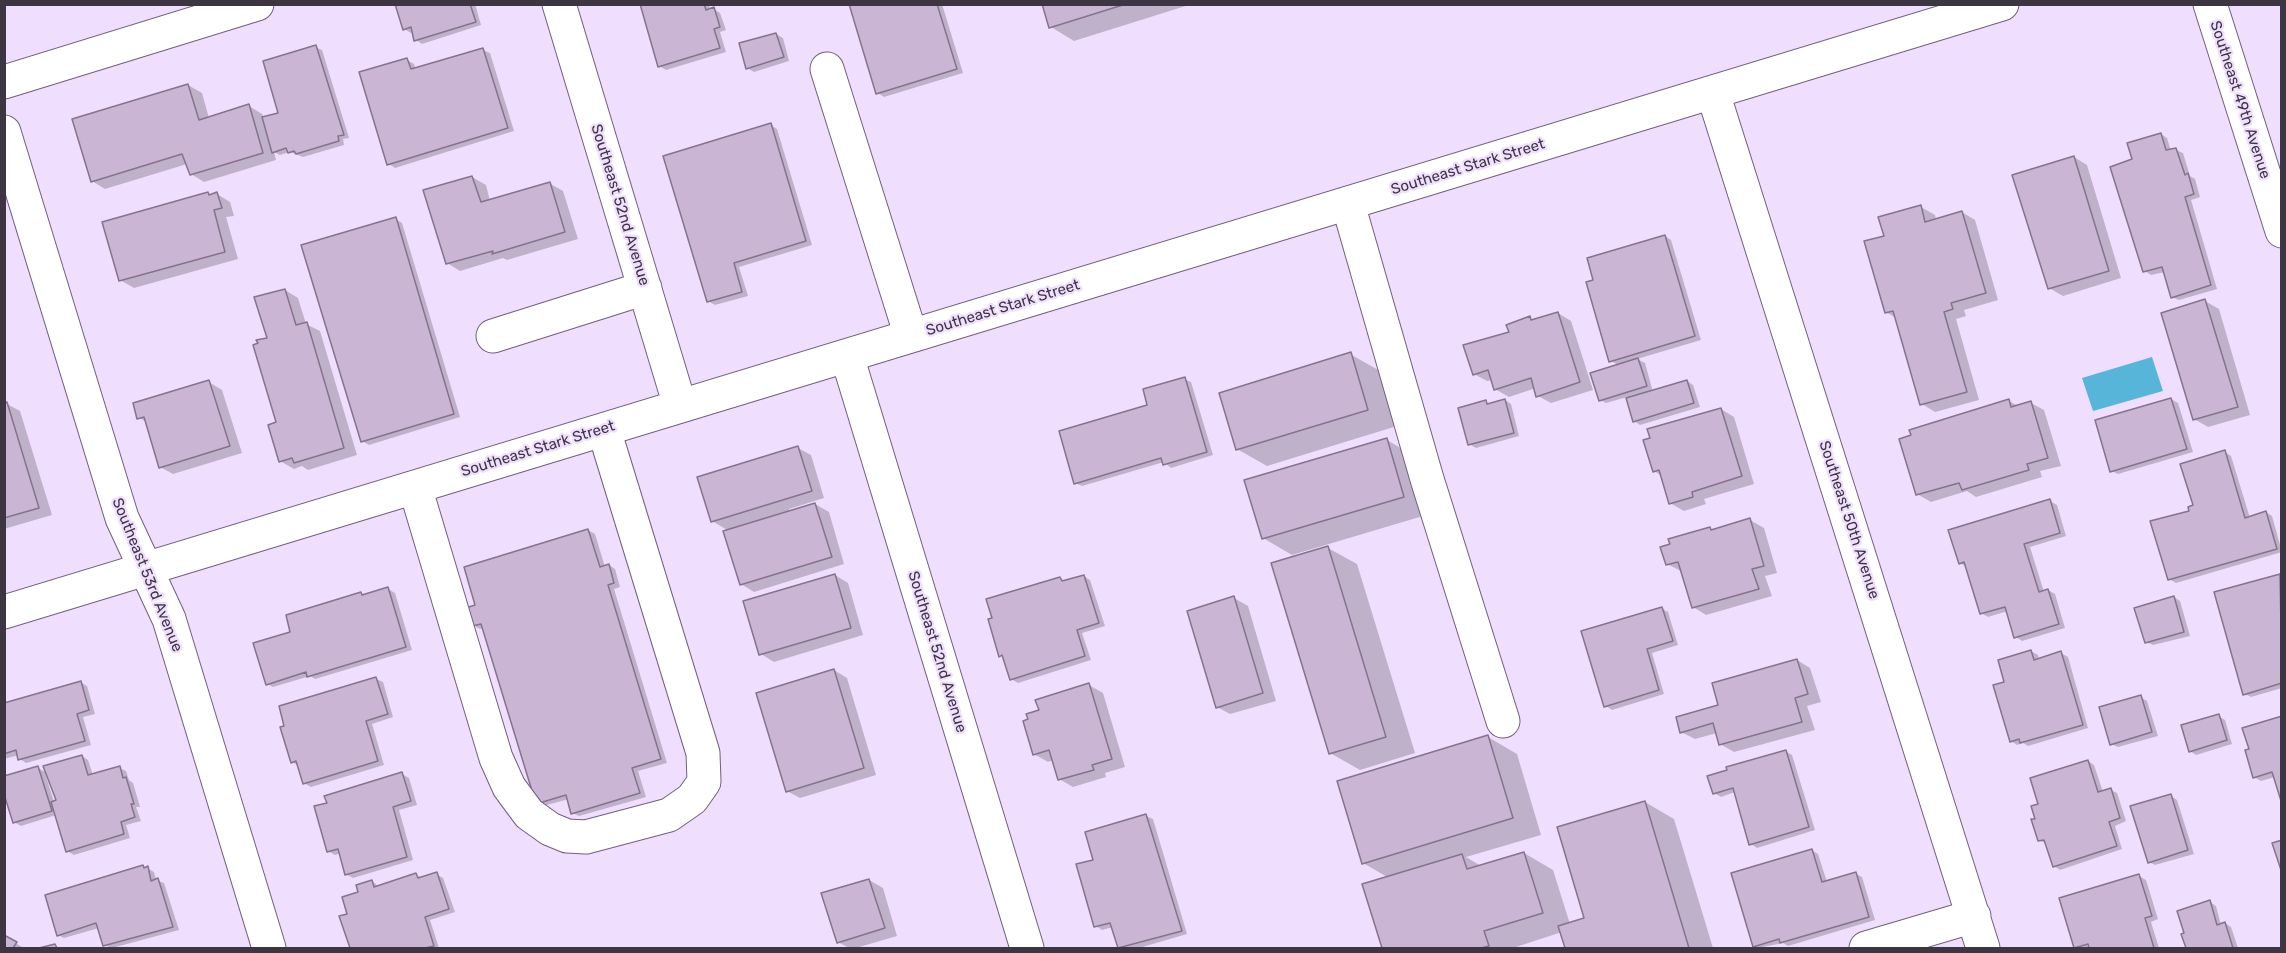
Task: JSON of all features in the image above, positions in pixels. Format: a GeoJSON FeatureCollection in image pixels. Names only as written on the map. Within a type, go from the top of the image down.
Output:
{"type":"FeatureCollection","features":[{"type":"Feature","properties":{"kind":"street"},"geometry":{"type":"LineString","coordinates":[[4,82],[257,4]]}},
{"type":"Feature","properties":{"kind":"street","name":"Southeast 52nd Avenue"},"geometry":{"type":"LineString","coordinates":[[559,4],[680,406]]}},
{"type":"Feature","properties":{"kind":"street","name":"Southeast Stark Street"},"geometry":{"type":"LineString","coordinates":[[4,612],[1713,93],[1968,9],[2002,4]]}},
{"type":"Feature","properties":{"kind":"street","name":"Southeast 49th Avenue"},"geometry":{"type":"LineString","coordinates":[[2210,4],[2282,231]]}},
{"type":"Feature","properties":{"kind":"street"},"geometry":{"type":"LineString","coordinates":[[827,69],[911,336]]}},
{"type":"Feature","properties":{"kind":"street","name":"Southeast 50th Avenue"},"geometry":{"type":"LineString","coordinates":[[1713,93],[1983,948]]}},
{"type":"Feature","properties":{"kind":"street","name":"Southeast 53rd Avenue"},"geometry":{"type":"LineString","coordinates":[[4,132],[122,518],[168,619],[269,948]]}},
{"type":"Feature","properties":{"kind":"street"},"geometry":{"type":"LineString","coordinates":[[1348,204],[1427,479],[1503,721]]}},
{"type":"Feature","properties":{"kind":"street"},"geometry":{"type":"LineString","coordinates":[[493,336],[645,288]]}},
{"type":"Feature","properties":{"kind":"street","name":"Southeast 52nd Avenue"},"geometry":{"type":"LineString","coordinates":[[848,356],[1027,948]]}},
{"type":"Feature","properties":{"kind":"street"},"geometry":{"type":"LineString","coordinates":[[415,487],[496,758],[515,796],[529,814],[550,829],[567,836],[586,837],[669,815],[693,799],[704,782],[703,753],[604,430]]}},
{"type":"Feature","properties":{"kind":"street"},"geometry":{"type":"LineString","coordinates":[[1866,948],[1974,916]]}},
{"type":"Feature","properties":{"kind":"water"},"geometry":{"type":"Polygon","coordinates":[[[2152,357],[2163,391],[2093,411],[2082,378],[2152,357]]]}},
{"type":"Feature","properties":{"kind":"building"},"geometry":{"type":"Polygon","coordinates":[[[395,4],[470,4],[476,22],[414,41],[411,27],[403,30],[395,4]]]}},
{"type":"Feature","properties":{"kind":"building"},"geometry":{"type":"Polygon","coordinates":[[[640,4],[704,4],[706,10],[714,7],[720,27],[714,29],[720,48],[658,67],[640,4]]]}},
{"type":"Feature","properties":{"kind":"building"},"geometry":{"type":"Polygon","coordinates":[[[849,4],[937,4],[957,69],[876,94],[849,4]]]}},
{"type":"Feature","properties":{"kind":"building"},"geometry":{"type":"Polygon","coordinates":[[[1042,4],[1126,4],[1049,28],[1042,4]]]}},
{"type":"Feature","properties":{"kind":"building"},"geometry":{"type":"Polygon","coordinates":[[[776,33],[784,57],[746,69],[739,43],[776,33]]]}},
{"type":"Feature","properties":{"kind":"building"},"geometry":{"type":"Polygon","coordinates":[[[316,45],[344,135],[338,136],[339,141],[296,154],[294,151],[288,153],[286,148],[272,153],[262,117],[278,113],[263,61],[316,45]]]}},
{"type":"Feature","properties":{"kind":"building"},"geometry":{"type":"Polygon","coordinates":[[[483,48],[508,128],[387,165],[359,72],[407,58],[411,69],[483,48]]]}},
{"type":"Feature","properties":{"kind":"building"},"geometry":{"type":"Polygon","coordinates":[[[188,84],[199,120],[249,104],[263,153],[190,175],[182,154],[91,182],[72,119],[188,84]]]}},
{"type":"Feature","properties":{"kind":"building"},"geometry":{"type":"Polygon","coordinates":[[[771,123],[806,241],[734,263],[742,292],[707,302],[663,156],[771,123]]]}},
{"type":"Feature","properties":{"kind":"building"},"geometry":{"type":"Polygon","coordinates":[[[2161,133],[2166,150],[2176,148],[2185,175],[2188,173],[2194,194],[2185,197],[2211,285],[2171,298],[2162,267],[2143,272],[2110,167],[2132,159],[2127,143],[2161,133]]]}},
{"type":"Feature","properties":{"kind":"building"},"geometry":{"type":"Polygon","coordinates":[[[2074,156],[2109,271],[2048,289],[2012,175],[2074,156]]]}},
{"type":"Feature","properties":{"kind":"building"},"geometry":{"type":"Polygon","coordinates":[[[472,176],[481,202],[550,182],[565,232],[492,254],[493,251],[446,264],[423,190],[472,176]]]}},
{"type":"Feature","properties":{"kind":"building"},"geometry":{"type":"Polygon","coordinates":[[[208,192],[209,195],[217,192],[222,208],[214,210],[225,252],[119,281],[102,222],[208,192]]]}},
{"type":"Feature","properties":{"kind":"building"},"geometry":{"type":"Polygon","coordinates":[[[1921,205],[1925,222],[1962,211],[1986,293],[1951,303],[1953,309],[1944,312],[1967,392],[1920,405],[1893,311],[1885,313],[1864,241],[1884,236],[1878,217],[1921,205]]]}},
{"type":"Feature","properties":{"kind":"building"},"geometry":{"type":"Polygon","coordinates":[[[396,217],[454,414],[361,442],[301,245],[396,217]]]}},
{"type":"Feature","properties":{"kind":"building"},"geometry":{"type":"Polygon","coordinates":[[[1665,235],[1695,336],[1609,362],[1586,282],[1593,280],[1587,258],[1665,235]]]}},
{"type":"Feature","properties":{"kind":"building"},"geometry":{"type":"Polygon","coordinates":[[[285,289],[296,325],[307,322],[344,448],[294,463],[292,458],[279,462],[268,425],[276,422],[253,345],[258,343],[256,340],[267,338],[254,297],[285,289]]]}},
{"type":"Feature","properties":{"kind":"building"},"geometry":{"type":"Polygon","coordinates":[[[2205,299],[2238,407],[2193,420],[2161,313],[2205,299]]]}},
{"type":"Feature","properties":{"kind":"building"},"geometry":{"type":"Polygon","coordinates":[[[1558,312],[1580,382],[1536,397],[1531,378],[1494,390],[1488,370],[1473,375],[1463,345],[1509,332],[1506,325],[1530,316],[1531,320],[1558,312]]]}},
{"type":"Feature","properties":{"kind":"building"},"geometry":{"type":"Polygon","coordinates":[[[1351,352],[1368,410],[1236,450],[1219,393],[1351,352]]]}},
{"type":"Feature","properties":{"kind":"building"},"geometry":{"type":"Polygon","coordinates":[[[1638,358],[1647,386],[1599,401],[1590,373],[1638,358]]]}},
{"type":"Feature","properties":{"kind":"building"},"geometry":{"type":"Polygon","coordinates":[[[1185,377],[1207,452],[1163,465],[1161,458],[1074,484],[1059,431],[1147,405],[1143,389],[1185,377]]]}},
{"type":"Feature","properties":{"kind":"building"},"geometry":{"type":"Polygon","coordinates":[[[209,380],[230,446],[159,468],[144,417],[137,419],[133,403],[209,380]]]}},
{"type":"Feature","properties":{"kind":"building"},"geometry":{"type":"Polygon","coordinates":[[[1687,380],[1694,403],[1633,422],[1626,398],[1687,380]]]}},
{"type":"Feature","properties":{"kind":"building"},"geometry":{"type":"Polygon","coordinates":[[[2171,398],[2187,449],[2110,472],[2095,420],[2171,398]]]}},
{"type":"Feature","properties":{"kind":"building"},"geometry":{"type":"Polygon","coordinates":[[[1505,399],[1514,433],[1468,445],[1458,408],[1486,400],[1487,404],[1505,399]]]}},
{"type":"Feature","properties":{"kind":"building"},"geometry":{"type":"Polygon","coordinates":[[[2009,399],[2011,407],[2031,401],[2048,458],[2027,464],[2029,470],[1962,490],[1959,483],[1916,495],[1899,439],[1911,435],[1909,430],[2009,399]]]}},
{"type":"Feature","properties":{"kind":"building"},"geometry":{"type":"Polygon","coordinates":[[[7,402],[39,508],[4,518],[4,403],[7,402]]]}},
{"type":"Feature","properties":{"kind":"building"},"geometry":{"type":"Polygon","coordinates":[[[1721,408],[1742,476],[1692,492],[1693,497],[1669,504],[1659,470],[1653,472],[1643,440],[1650,438],[1647,429],[1721,408]]]}},
{"type":"Feature","properties":{"kind":"building"},"geometry":{"type":"Polygon","coordinates":[[[1387,438],[1404,497],[1262,539],[1244,480],[1387,438]]]}},
{"type":"Feature","properties":{"kind":"building"},"geometry":{"type":"Polygon","coordinates":[[[798,446],[812,491],[711,522],[697,477],[798,446]]]}},
{"type":"Feature","properties":{"kind":"building"},"geometry":{"type":"Polygon","coordinates":[[[2225,450],[2245,518],[2266,511],[2277,549],[2168,580],[2150,521],[2189,511],[2188,507],[2193,505],[2180,464],[2225,450]]]}},
{"type":"Feature","properties":{"kind":"building"},"geometry":{"type":"Polygon","coordinates":[[[2050,499],[2060,533],[2024,544],[2039,592],[2048,589],[2059,624],[2014,638],[2005,607],[1980,614],[1964,562],[1959,564],[1948,530],[2050,499]]]}},
{"type":"Feature","properties":{"kind":"building"},"geometry":{"type":"Polygon","coordinates":[[[815,503],[832,557],[740,585],[723,531],[815,503]]]}},
{"type":"Feature","properties":{"kind":"building"},"geometry":{"type":"Polygon","coordinates":[[[1750,518],[1764,566],[1752,569],[1759,589],[1692,608],[1678,562],[1666,565],[1660,547],[1670,544],[1668,539],[1710,527],[1711,530],[1750,518]]]}},
{"type":"Feature","properties":{"kind":"building"},"geometry":{"type":"Polygon","coordinates":[[[588,529],[600,567],[609,564],[614,583],[608,585],[661,759],[632,768],[640,793],[571,814],[566,795],[536,804],[481,624],[472,626],[466,608],[475,605],[464,567],[588,529]]]}},
{"type":"Feature","properties":{"kind":"building"},"geometry":{"type":"Polygon","coordinates":[[[1328,546],[1386,737],[1329,754],[1271,563],[1328,546]]]}},
{"type":"Feature","properties":{"kind":"building"},"geometry":{"type":"Polygon","coordinates":[[[835,574],[851,628],[759,655],[743,601],[835,574]]]}},
{"type":"Feature","properties":{"kind":"building"},"geometry":{"type":"Polygon","coordinates":[[[2280,574],[2282,683],[2243,695],[2214,592],[2280,574]]]}},
{"type":"Feature","properties":{"kind":"building"},"geometry":{"type":"Polygon","coordinates":[[[1084,575],[1099,623],[1077,630],[1085,656],[1010,680],[1002,655],[999,657],[988,619],[992,618],[986,599],[1060,577],[1062,581],[1084,575]]]}},
{"type":"Feature","properties":{"kind":"building"},"geometry":{"type":"Polygon","coordinates":[[[388,587],[406,647],[307,677],[306,672],[266,685],[253,643],[290,632],[286,615],[361,592],[362,595],[388,587]]]}},
{"type":"Feature","properties":{"kind":"building"},"geometry":{"type":"Polygon","coordinates":[[[1234,596],[1263,693],[1216,708],[1187,611],[1234,596]]]}},
{"type":"Feature","properties":{"kind":"building"},"geometry":{"type":"Polygon","coordinates":[[[2174,596],[2184,632],[2145,643],[2134,608],[2174,596]]]}},
{"type":"Feature","properties":{"kind":"building"},"geometry":{"type":"Polygon","coordinates":[[[1662,607],[1673,641],[1647,649],[1659,690],[1604,707],[1581,631],[1662,607]]]}},
{"type":"Feature","properties":{"kind":"building"},"geometry":{"type":"Polygon","coordinates":[[[2031,650],[2034,660],[2061,651],[2083,725],[2020,743],[2019,739],[2010,742],[1993,685],[2004,682],[1998,660],[2031,650]]]}},
{"type":"Feature","properties":{"kind":"building"},"geometry":{"type":"Polygon","coordinates":[[[1797,659],[1808,694],[1795,698],[1802,722],[1719,745],[1713,723],[1680,733],[1676,717],[1718,705],[1712,683],[1797,659]]]}},
{"type":"Feature","properties":{"kind":"building"},"geometry":{"type":"Polygon","coordinates":[[[834,669],[864,768],[786,792],[756,693],[834,669]]]}},
{"type":"Feature","properties":{"kind":"building"},"geometry":{"type":"Polygon","coordinates":[[[376,677],[388,714],[366,721],[378,761],[303,784],[296,761],[291,763],[280,727],[284,726],[279,706],[376,677]]]}},
{"type":"Feature","properties":{"kind":"building"},"geometry":{"type":"Polygon","coordinates":[[[81,681],[89,710],[77,714],[85,741],[18,760],[16,750],[4,754],[4,703],[81,681]]]}},
{"type":"Feature","properties":{"kind":"building"},"geometry":{"type":"Polygon","coordinates":[[[1089,683],[1112,759],[1092,765],[1094,770],[1058,780],[1049,750],[1033,755],[1023,721],[1028,719],[1026,714],[1039,710],[1035,700],[1089,683]]]}},
{"type":"Feature","properties":{"kind":"building"},"geometry":{"type":"Polygon","coordinates":[[[2141,695],[2152,732],[2110,745],[2099,707],[2141,695]]]}},
{"type":"Feature","properties":{"kind":"building"},"geometry":{"type":"Polygon","coordinates":[[[2219,714],[2227,740],[2189,752],[2181,725],[2219,714]]]}},
{"type":"Feature","properties":{"kind":"building"},"geometry":{"type":"Polygon","coordinates":[[[2282,716],[2282,804],[2272,772],[2253,778],[2245,750],[2249,749],[2242,728],[2282,716]]]}},
{"type":"Feature","properties":{"kind":"building"},"geometry":{"type":"Polygon","coordinates":[[[1488,735],[1513,818],[1362,864],[1337,781],[1488,735]]]}},
{"type":"Feature","properties":{"kind":"building"},"geometry":{"type":"Polygon","coordinates":[[[1786,750],[1809,827],[1749,845],[1733,788],[1713,794],[1707,776],[1727,770],[1726,767],[1786,750]]]}},
{"type":"Feature","properties":{"kind":"building"},"geometry":{"type":"Polygon","coordinates":[[[82,755],[88,775],[120,766],[123,778],[126,777],[134,804],[131,804],[135,817],[121,822],[124,834],[66,852],[51,802],[56,800],[43,766],[82,755]]]}},
{"type":"Feature","properties":{"kind":"building"},"geometry":{"type":"Polygon","coordinates":[[[2088,760],[2098,792],[2111,788],[2120,818],[2109,822],[2117,846],[2053,867],[2044,840],[2038,841],[2031,819],[2035,819],[2031,806],[2038,804],[2030,778],[2088,760]]]}},
{"type":"Feature","properties":{"kind":"building"},"geometry":{"type":"Polygon","coordinates":[[[38,766],[52,811],[13,823],[4,794],[4,776],[38,766]]]}},
{"type":"Feature","properties":{"kind":"building"},"geometry":{"type":"Polygon","coordinates":[[[402,772],[411,801],[393,807],[407,857],[345,875],[338,849],[327,852],[314,806],[327,803],[324,796],[402,772]]]}},
{"type":"Feature","properties":{"kind":"building"},"geometry":{"type":"Polygon","coordinates":[[[2171,794],[2188,850],[2148,863],[2130,806],[2171,794]]]}},
{"type":"Feature","properties":{"kind":"building"},"geometry":{"type":"Polygon","coordinates":[[[1645,801],[1689,948],[1565,948],[1558,926],[1584,918],[1557,827],[1645,801]]]}},
{"type":"Feature","properties":{"kind":"building"},"geometry":{"type":"Polygon","coordinates":[[[1146,814],[1182,931],[1118,948],[1110,923],[1094,927],[1076,864],[1093,860],[1085,832],[1146,814]]]}},
{"type":"Feature","properties":{"kind":"building"},"geometry":{"type":"Polygon","coordinates":[[[2282,840],[2282,873],[2272,843],[2282,840]]]}},
{"type":"Feature","properties":{"kind":"building"},"geometry":{"type":"Polygon","coordinates":[[[1812,849],[1822,882],[1856,872],[1869,917],[1780,943],[1779,939],[1753,947],[1731,873],[1812,849]]]}},
{"type":"Feature","properties":{"kind":"building"},"geometry":{"type":"Polygon","coordinates":[[[1524,852],[1543,913],[1484,931],[1489,946],[1481,948],[1382,948],[1362,884],[1462,854],[1467,869],[1524,852]]]}},
{"type":"Feature","properties":{"kind":"building"},"geometry":{"type":"Polygon","coordinates":[[[143,865],[144,868],[148,866],[151,881],[158,878],[173,927],[103,946],[96,923],[57,936],[45,895],[143,865]]]}},
{"type":"Feature","properties":{"kind":"building"},"geometry":{"type":"Polygon","coordinates":[[[437,872],[449,909],[425,917],[434,946],[350,948],[339,916],[347,914],[342,897],[358,892],[356,885],[372,880],[374,887],[416,873],[418,878],[437,872]]]}},
{"type":"Feature","properties":{"kind":"building"},"geometry":{"type":"Polygon","coordinates":[[[2139,874],[2152,916],[2145,918],[2154,948],[2089,948],[2088,944],[2074,948],[2059,898],[2139,874]]]}},
{"type":"Feature","properties":{"kind":"building"},"geometry":{"type":"Polygon","coordinates":[[[869,879],[885,928],[837,943],[821,893],[869,879]]]}},
{"type":"Feature","properties":{"kind":"building"},"geometry":{"type":"Polygon","coordinates":[[[2210,900],[2217,925],[2225,922],[2233,948],[2186,948],[2177,911],[2210,900]]]}},
{"type":"Feature","properties":{"kind":"building"},"geometry":{"type":"Polygon","coordinates":[[[4,935],[17,942],[13,948],[4,948],[4,935]]]}},
{"type":"Feature","properties":{"kind":"building"},"geometry":{"type":"Polygon","coordinates":[[[55,944],[57,948],[39,948],[55,944]]]}}]}
